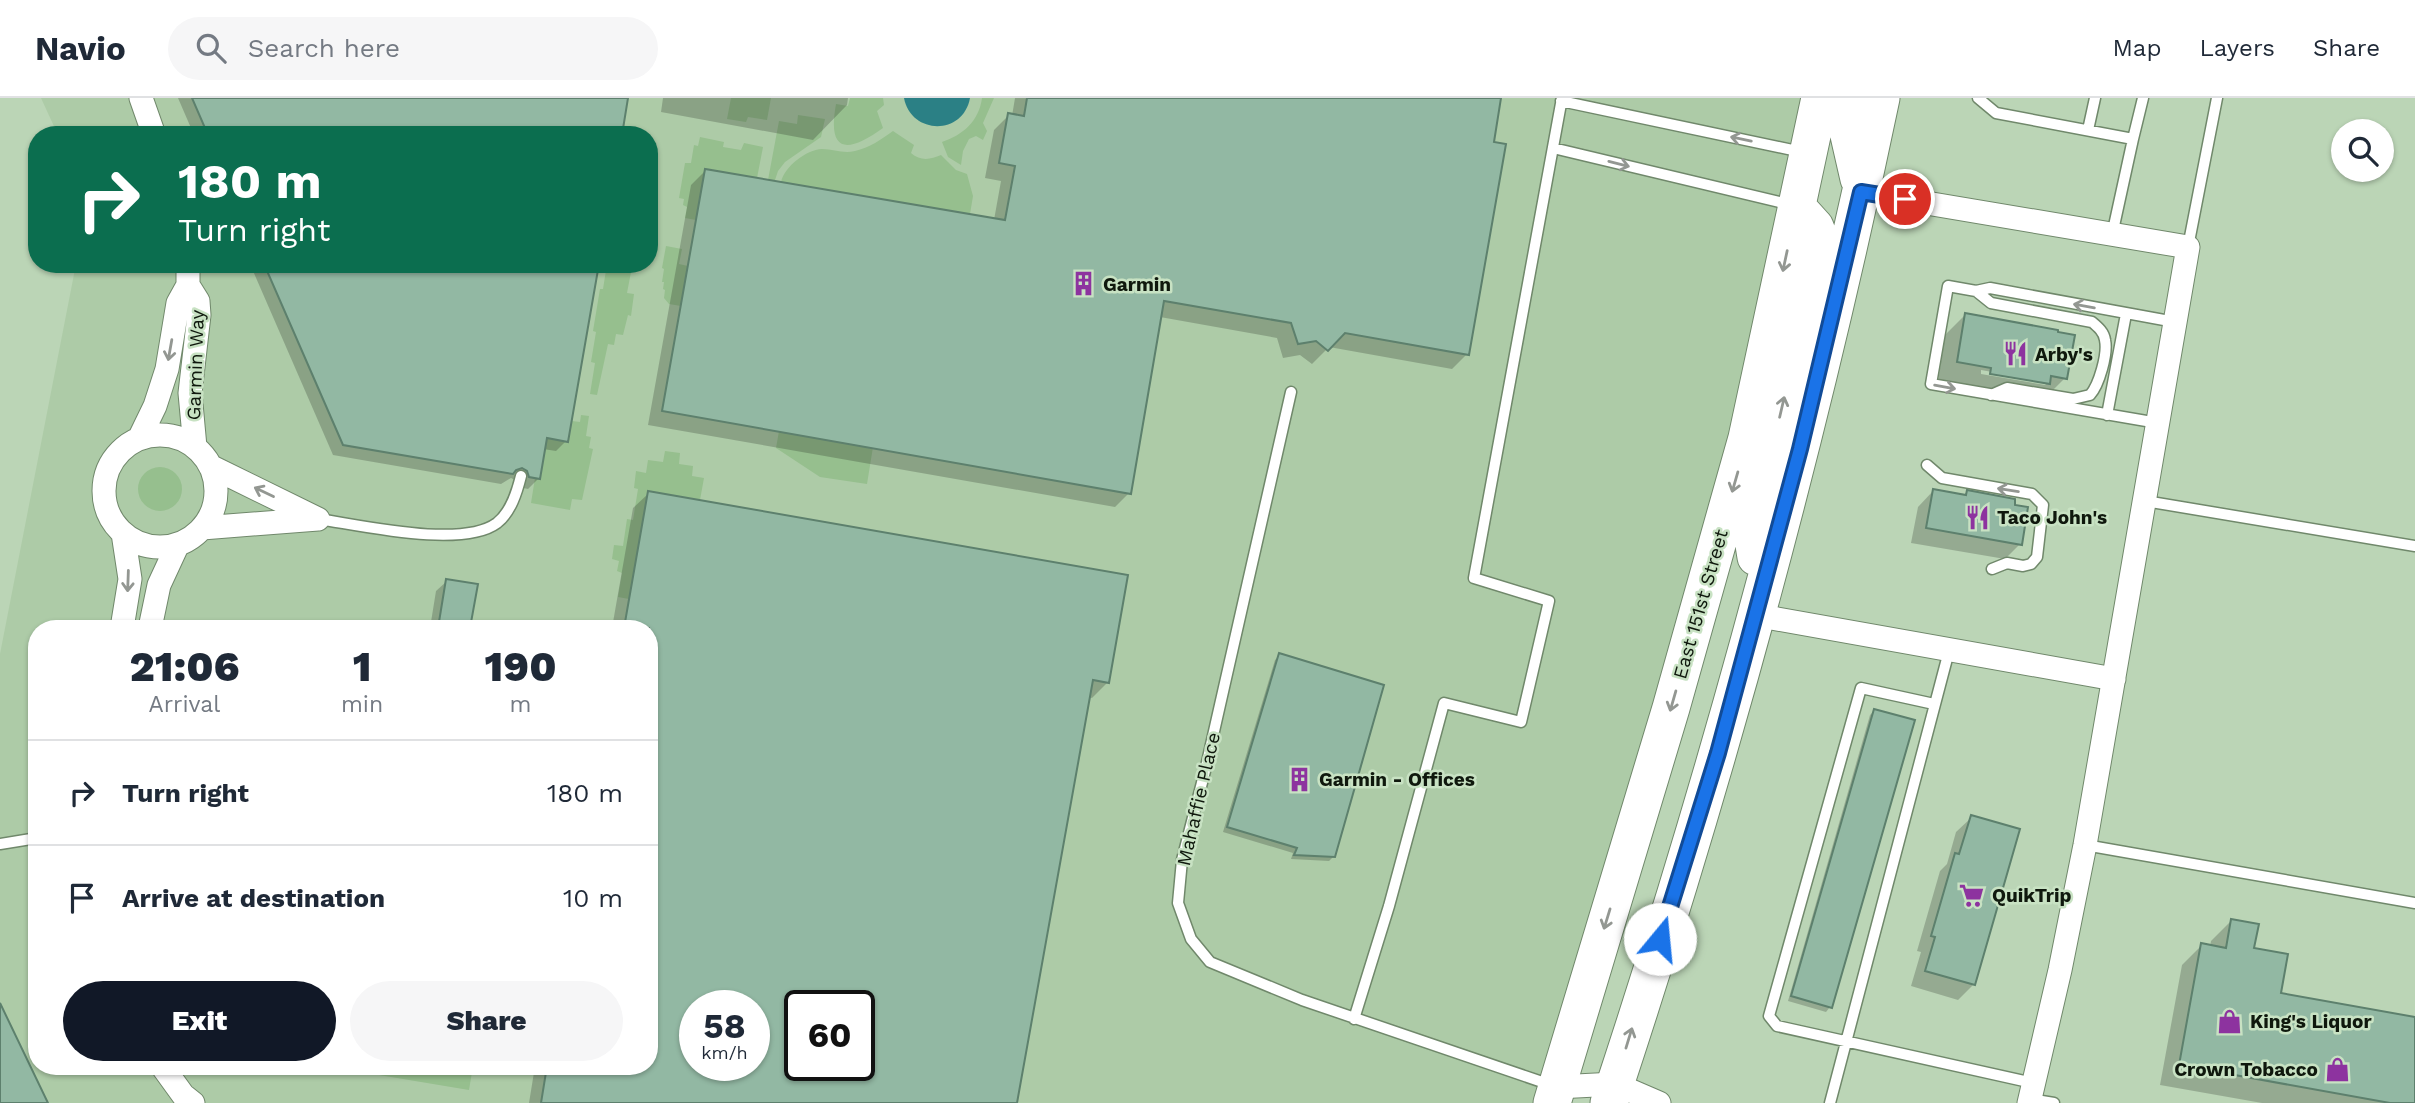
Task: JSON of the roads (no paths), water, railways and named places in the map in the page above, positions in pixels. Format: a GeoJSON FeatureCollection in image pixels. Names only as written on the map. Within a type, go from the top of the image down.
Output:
{"type":"FeatureCollection","features":[{"type":"Feature","properties":{"kind":"main road","name":"East 151st Street"},"geometry":{"type":"LineString","coordinates":[[1561,1098],[1747,438],[1820,98]]}},
{"type":"Feature","properties":{"kind":"main road"},"geometry":{"type":"LineString","coordinates":[[1846,98],[1843,109],[1861,192]]}},
{"type":"Feature","properties":{"kind":"main road"},"geometry":{"type":"LineString","coordinates":[[1612,1094],[1718,753],[1800,449],[1881,98]]}},
{"type":"Feature","properties":{"kind":"main road"},"geometry":{"type":"LineString","coordinates":[[1758,604],[1752,531],[1821,242],[1815,227],[1796,206]]}},
{"type":"Feature","properties":{"kind":"street"},"geometry":{"type":"LineString","coordinates":[[141,98],[151,126]]}},
{"type":"Feature","properties":{"kind":"street"},"geometry":{"type":"LineString","coordinates":[[1861,192],[2188,247],[2085,845],[2031,1095]]}},
{"type":"Feature","properties":{"kind":"street","name":"Garmin Way"},"geometry":{"type":"LineString","coordinates":[[139,439],[155,406],[167,369],[178,303],[188,275]]}},
{"type":"Feature","properties":{"kind":"street","name":"Garmin Way"},"geometry":{"type":"LineString","coordinates":[[188,275],[198,301],[199,315],[190,393],[195,447]]}},
{"type":"Feature","properties":{"kind":"street","name":"Garmin Way"},"geometry":{"type":"LineString","coordinates":[[123,620],[130,579],[123,533],[110,515],[106,504],[105,481],[113,460],[129,444],[139,439],[163,435],[195,447],[210,466]]}},
{"type":"Feature","properties":{"kind":"street"},"geometry":{"type":"LineString","coordinates":[[123,533],[149,546],[178,544],[191,537],[202,528],[215,501],[214,477],[210,466]]}},
{"type":"Feature","properties":{"kind":"street"},"geometry":{"type":"LineString","coordinates":[[210,466],[318,519]]}},
{"type":"Feature","properties":{"kind":"street"},"geometry":{"type":"LineString","coordinates":[[202,528],[318,519]]}},
{"type":"Feature","properties":{"kind":"street"},"geometry":{"type":"LineString","coordinates":[[152,620],[159,585],[178,544]]}},
{"type":"Feature","properties":{"kind":"street"},"geometry":{"type":"LineString","coordinates":[[1758,604],[1949,651],[2114,679]]}},
{"type":"Feature","properties":{"kind":"street"},"geometry":{"type":"LineString","coordinates":[[169,1075],[183,1095],[193,1103]]}},
{"type":"Feature","properties":{"kind":"street"},"geometry":{"type":"LineString","coordinates":[[1561,1098],[1612,1094],[1660,1103]]}},
{"type":"Feature","properties":{"kind":"lane"},"geometry":{"type":"LineString","coordinates":[[1978,98],[1996,113],[2133,139]]}},
{"type":"Feature","properties":{"kind":"lane"},"geometry":{"type":"LineString","coordinates":[[2088,130],[2095,98]]}},
{"type":"Feature","properties":{"kind":"lane"},"geometry":{"type":"LineString","coordinates":[[2112,235],[2143,98]]}},
{"type":"Feature","properties":{"kind":"lane"},"geometry":{"type":"LineString","coordinates":[[2188,247],[2217,98]]}},
{"type":"Feature","properties":{"kind":"lane"},"geometry":{"type":"LineString","coordinates":[[1354,1019],[1444,703],[1521,722],[1549,601],[1474,578],[1562,99],[1808,154]]}},
{"type":"Feature","properties":{"kind":"lane"},"geometry":{"type":"LineString","coordinates":[[1553,148],[1796,206]]}},
{"type":"Feature","properties":{"kind":"lane"},"geometry":{"type":"LineString","coordinates":[[2158,423],[1931,384],[1948,286],[1976,290],[1990,288],[2175,322]]}},
{"type":"Feature","properties":{"kind":"lane"},"geometry":{"type":"LineString","coordinates":[[1976,290],[1991,303],[2092,322],[2100,329],[2106,343],[2099,383],[2090,395],[2073,399],[2007,388],[1991,395]]}},
{"type":"Feature","properties":{"kind":"lane"},"geometry":{"type":"LineString","coordinates":[[2106,415],[2126,314]]}},
{"type":"Feature","properties":{"kind":"lane","name":"Mahaffie Place"},"geometry":{"type":"LineString","coordinates":[[1291,392],[1208,758],[1182,860],[1178,903],[1191,939],[1210,962],[1561,1098]]}},
{"type":"Feature","properties":{"kind":"lane"},"geometry":{"type":"LineString","coordinates":[[1927,465],[1942,478],[2032,494],[2043,505],[2036,557],[2031,564],[2023,566],[2007,563],[1992,569]]}},
{"type":"Feature","properties":{"kind":"lane"},"geometry":{"type":"LineString","coordinates":[[318,519],[417,533],[474,533],[500,521],[510,508],[521,476]]}},
{"type":"Feature","properties":{"kind":"lane"},"geometry":{"type":"LineString","coordinates":[[2145,501],[2415,546]]}},
{"type":"Feature","properties":{"kind":"lane"},"geometry":{"type":"LineString","coordinates":[[1830,1103],[1949,651]]}},
{"type":"Feature","properties":{"kind":"lane"},"geometry":{"type":"LineString","coordinates":[[1934,704],[1861,688],[1769,1016],[1777,1026],[1846,1043],[2054,1103]]}},
{"type":"Feature","properties":{"kind":"lane"},"geometry":{"type":"LineString","coordinates":[[0,844],[28,839]]}},
{"type":"Feature","properties":{"kind":"lane"},"geometry":{"type":"LineString","coordinates":[[2085,845],[2415,903]]}},
{"type":"Feature","properties":{"kind":"water"},"geometry":{"type":"Polygon","coordinates":[[[904,98],[970,98],[958,119],[937,126],[916,119],[904,98]]]}},
{"type":"Feature","properties":{"kind":"place","name":"Garmin"},"geometry":{"type":"Point","coordinates":[1083,284]}},
{"type":"Feature","properties":{"kind":"place","name":"Arby's"},"geometry":{"type":"Point","coordinates":[2015,354]}},
{"type":"Feature","properties":{"kind":"place","name":"Taco John's"},"geometry":{"type":"Point","coordinates":[1977,517]}},
{"type":"Feature","properties":{"kind":"place","name":"Garmin - Offices"},"geometry":{"type":"Point","coordinates":[1299,779]}},
{"type":"Feature","properties":{"kind":"place","name":"QuikTrip"},"geometry":{"type":"Point","coordinates":[1972,895]}},
{"type":"Feature","properties":{"kind":"place","name":"King's Liquor"},"geometry":{"type":"Point","coordinates":[2230,1021]}},
{"type":"Feature","properties":{"kind":"place","name":"Crown Tobacco"},"geometry":{"type":"Point","coordinates":[2338,1069]}}]}
